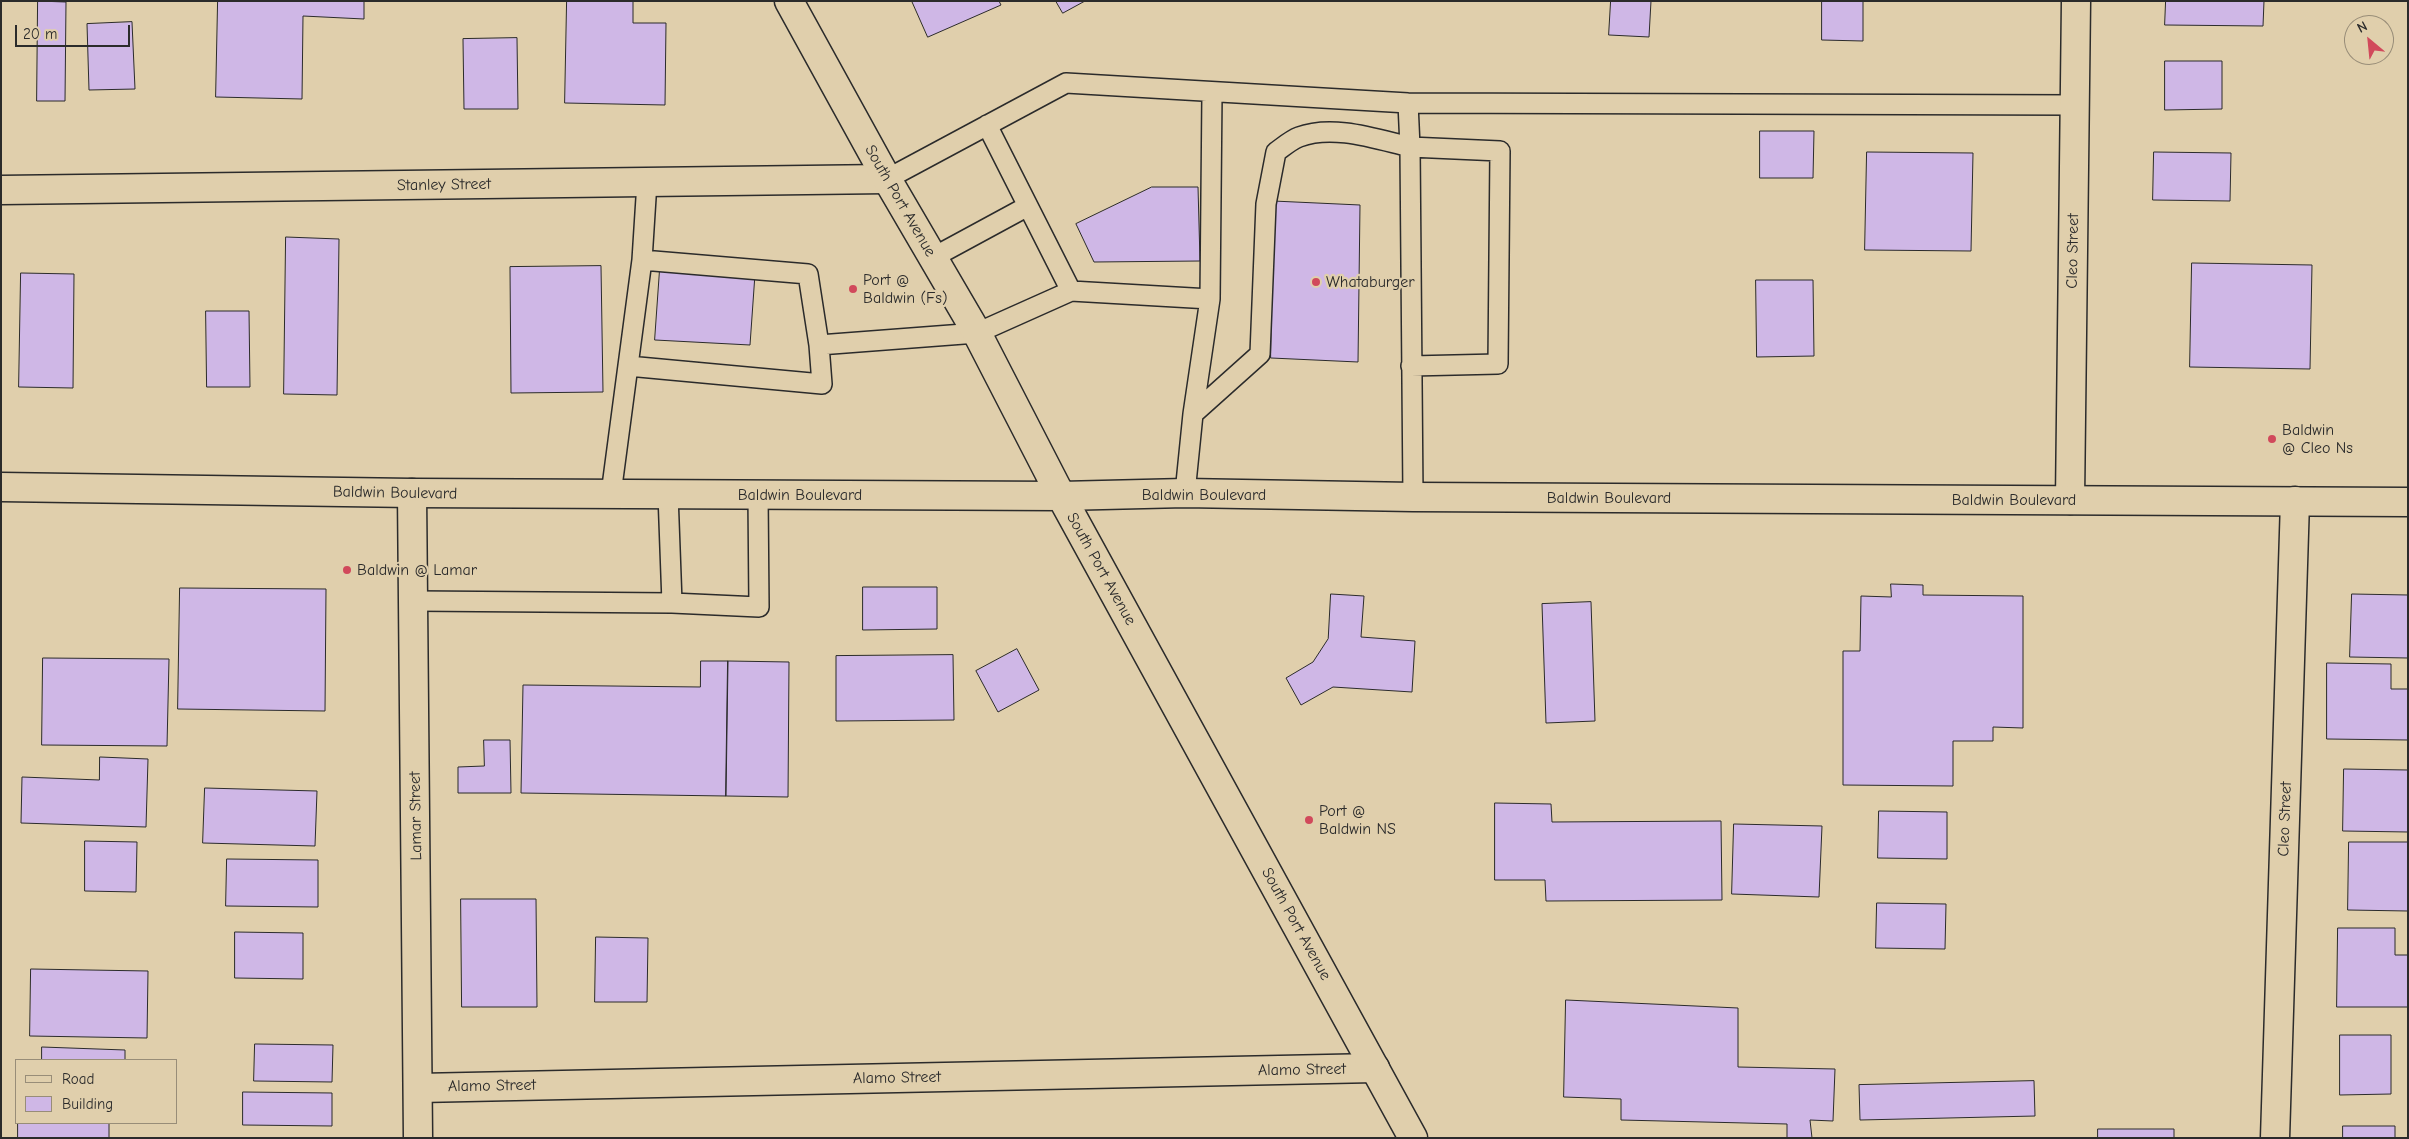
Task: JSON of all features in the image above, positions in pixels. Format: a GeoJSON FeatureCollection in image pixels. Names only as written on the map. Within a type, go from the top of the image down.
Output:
{"type":"FeatureCollection","features":[{"type":"Feature","properties":{"kind":"main road","name":"South Port Avenue"},"geometry":{"type":"LineString","coordinates":[[789,1],[887,179],[977,333],[1062,496],[1413,1138]]}},
{"type":"Feature","properties":{"kind":"main road","name":"Cleo Street"},"geometry":{"type":"LineString","coordinates":[[2070,500],[2076,1]]}},
{"type":"Feature","properties":{"kind":"main road","name":"Stanley Street"},"geometry":{"type":"LineString","coordinates":[[1,190],[887,179]]}},
{"type":"Feature","properties":{"kind":"main road","name":"Baldwin Boulevard"},"geometry":{"type":"LineString","coordinates":[[1,487],[412,494],[1062,496],[1185,493],[1413,498],[2408,502]]}},
{"type":"Feature","properties":{"kind":"main road","name":"Lamar Street"},"geometry":{"type":"LineString","coordinates":[[412,494],[418,1138]]}},
{"type":"Feature","properties":{"kind":"main road","name":"Cleo Street"},"geometry":{"type":"LineString","coordinates":[[2274,1138],[2295,501]]}},
{"type":"Feature","properties":{"kind":"main road","name":"Alamo Street"},"geometry":{"type":"LineString","coordinates":[[419,1088],[1375,1068]]}},
{"type":"Feature","properties":{"kind":"lane"},"geometry":{"type":"LineString","coordinates":[[887,179],[1066,83],[1408,103],[2074,105]]}},
{"type":"Feature","properties":{"kind":"lane"},"geometry":{"type":"LineString","coordinates":[[1185,493],[1193,414],[1210,299],[1212,93]]}},
{"type":"Feature","properties":{"kind":"lane"},"geometry":{"type":"LineString","coordinates":[[1408,103],[1413,498]]}},
{"type":"Feature","properties":{"kind":"lane"},"geometry":{"type":"LineString","coordinates":[[987,126],[1071,290]]}},
{"type":"Feature","properties":{"kind":"lane"},"geometry":{"type":"LineString","coordinates":[[1193,414],[1260,354],[1266,204],[1276,152],[1298,137],[1326,131],[1372,138],[1410,147],[1500,151],[1498,364],[1411,366]]}},
{"type":"Feature","properties":{"kind":"lane"},"geometry":{"type":"LineString","coordinates":[[610,494],[642,260],[647,182]]}},
{"type":"Feature","properties":{"kind":"lane"},"geometry":{"type":"LineString","coordinates":[[932,258],[1028,206]]}},
{"type":"Feature","properties":{"kind":"lane"},"geometry":{"type":"LineString","coordinates":[[628,366],[822,384],[819,345],[808,274],[642,260]]}},
{"type":"Feature","properties":{"kind":"lane"},"geometry":{"type":"LineString","coordinates":[[819,345],[977,333],[1071,290],[1210,299]]}},
{"type":"Feature","properties":{"kind":"lane"},"geometry":{"type":"LineString","coordinates":[[668,494],[672,603]]}},
{"type":"Feature","properties":{"kind":"lane"},"geometry":{"type":"LineString","coordinates":[[414,601],[672,603],[759,607],[758,495]]}},
{"type":"Feature","properties":{"kind":"building"},"geometry":{"type":"Polygon","coordinates":[[[38,1],[66,2],[65,101],[37,101],[38,1]]]}},
{"type":"Feature","properties":{"kind":"building"},"geometry":{"type":"Polygon","coordinates":[[[218,1],[364,1],[364,19],[303,16],[302,99],[216,97],[218,1]]]}},
{"type":"Feature","properties":{"kind":"building"},"geometry":{"type":"Polygon","coordinates":[[[567,1],[633,1],[633,23],[666,23],[665,105],[565,103],[567,1]]]}},
{"type":"Feature","properties":{"kind":"building"},"geometry":{"type":"Polygon","coordinates":[[[912,1],[999,1],[1001,5],[928,37],[912,1]]]}},
{"type":"Feature","properties":{"kind":"building"},"geometry":{"type":"Polygon","coordinates":[[[1056,1],[1085,1],[1063,13],[1056,1]]]}},
{"type":"Feature","properties":{"kind":"building"},"geometry":{"type":"Polygon","coordinates":[[[1611,1],[1651,1],[1649,37],[1609,35],[1611,1]]]}},
{"type":"Feature","properties":{"kind":"building"},"geometry":{"type":"Polygon","coordinates":[[[1822,1],[1863,1],[1863,41],[1822,40],[1822,1]]]}},
{"type":"Feature","properties":{"kind":"building"},"geometry":{"type":"Polygon","coordinates":[[[2166,1],[2264,1],[2263,26],[2165,25],[2166,1]]]}},
{"type":"Feature","properties":{"kind":"building"},"geometry":{"type":"Polygon","coordinates":[[[132,22],[135,89],[89,90],[87,24],[132,22]]]}},
{"type":"Feature","properties":{"kind":"building"},"geometry":{"type":"Polygon","coordinates":[[[517,38],[518,109],[464,109],[463,39],[517,38]]]}},
{"type":"Feature","properties":{"kind":"building"},"geometry":{"type":"Polygon","coordinates":[[[2165,61],[2222,61],[2222,109],[2165,110],[2165,61]]]}},
{"type":"Feature","properties":{"kind":"building"},"geometry":{"type":"Polygon","coordinates":[[[1760,131],[1814,131],[1813,178],[1760,178],[1760,131]]]}},
{"type":"Feature","properties":{"kind":"building"},"geometry":{"type":"Polygon","coordinates":[[[1867,152],[1973,153],[1971,251],[1865,250],[1867,152]]]}},
{"type":"Feature","properties":{"kind":"building"},"geometry":{"type":"Polygon","coordinates":[[[2154,152],[2231,153],[2230,201],[2153,200],[2154,152]]]}},
{"type":"Feature","properties":{"kind":"building"},"geometry":{"type":"Polygon","coordinates":[[[1152,187],[1198,187],[1200,261],[1094,262],[1076,224],[1152,187]]]}},
{"type":"Feature","properties":{"kind":"building","name":"Whataburger"},"geometry":{"type":"Polygon","coordinates":[[[1273,201],[1360,205],[1358,362],[1271,358],[1273,201]]]}},
{"type":"Feature","properties":{"kind":"building"},"geometry":{"type":"Polygon","coordinates":[[[286,237],[339,239],[337,395],[284,394],[286,237]]]}},
{"type":"Feature","properties":{"kind":"building"},"geometry":{"type":"Polygon","coordinates":[[[2192,263],[2312,265],[2310,369],[2190,367],[2192,263]]]}},
{"type":"Feature","properties":{"kind":"building"},"geometry":{"type":"Polygon","coordinates":[[[601,266],[603,392],[511,393],[510,267],[601,266]]]}},
{"type":"Feature","properties":{"kind":"building"},"geometry":{"type":"Polygon","coordinates":[[[660,269],[755,274],[750,345],[655,340],[660,269]]]}},
{"type":"Feature","properties":{"kind":"building"},"geometry":{"type":"Polygon","coordinates":[[[21,273],[74,274],[73,388],[19,387],[21,273]]]}},
{"type":"Feature","properties":{"kind":"building"},"geometry":{"type":"Polygon","coordinates":[[[1756,280],[1813,280],[1814,356],[1757,357],[1756,280]]]}},
{"type":"Feature","properties":{"kind":"building"},"geometry":{"type":"Polygon","coordinates":[[[206,311],[249,311],[250,387],[207,387],[206,311]]]}},
{"type":"Feature","properties":{"kind":"building"},"geometry":{"type":"Polygon","coordinates":[[[1891,584],[1923,585],[1923,595],[2023,596],[2023,728],[1993,727],[1993,741],[1953,741],[1953,786],[1843,785],[1843,651],[1860,651],[1861,596],[1891,597],[1891,584]]]}},
{"type":"Feature","properties":{"kind":"building"},"geometry":{"type":"Polygon","coordinates":[[[863,587],[937,587],[937,629],[863,630],[863,587]]]}},
{"type":"Feature","properties":{"kind":"building"},"geometry":{"type":"Polygon","coordinates":[[[180,588],[326,589],[325,711],[178,709],[180,588]]]}},
{"type":"Feature","properties":{"kind":"building"},"geometry":{"type":"Polygon","coordinates":[[[1331,594],[1364,596],[1361,637],[1415,641],[1412,692],[1333,687],[1301,705],[1286,678],[1313,662],[1328,639],[1331,594]]]}},
{"type":"Feature","properties":{"kind":"building"},"geometry":{"type":"Polygon","coordinates":[[[2352,594],[2408,595],[2408,658],[2350,657],[2352,594]]]}},
{"type":"Feature","properties":{"kind":"building"},"geometry":{"type":"Polygon","coordinates":[[[1591,602],[1595,721],[1546,723],[1542,604],[1591,602]]]}},
{"type":"Feature","properties":{"kind":"building"},"geometry":{"type":"Polygon","coordinates":[[[1017,649],[1039,690],[998,712],[976,671],[1017,649]]]}},
{"type":"Feature","properties":{"kind":"building"},"geometry":{"type":"Polygon","coordinates":[[[953,655],[954,720],[836,721],[836,656],[953,655]]]}},
{"type":"Feature","properties":{"kind":"building"},"geometry":{"type":"Polygon","coordinates":[[[43,658],[169,659],[167,746],[42,745],[43,658]]]}},
{"type":"Feature","properties":{"kind":"building"},"geometry":{"type":"Polygon","coordinates":[[[701,661],[728,661],[726,796],[521,793],[523,685],[700,687],[701,661]]]}},
{"type":"Feature","properties":{"kind":"building"},"geometry":{"type":"Polygon","coordinates":[[[728,661],[789,662],[788,797],[726,796],[728,661]]]}},
{"type":"Feature","properties":{"kind":"building"},"geometry":{"type":"Polygon","coordinates":[[[2327,663],[2391,664],[2391,689],[2408,689],[2408,740],[2327,739],[2327,663]]]}},
{"type":"Feature","properties":{"kind":"building"},"geometry":{"type":"Polygon","coordinates":[[[484,740],[510,740],[511,793],[458,793],[458,767],[484,766],[484,740]]]}},
{"type":"Feature","properties":{"kind":"building"},"geometry":{"type":"Polygon","coordinates":[[[100,757],[148,759],[146,827],[21,823],[22,777],[99,780],[100,757]]]}},
{"type":"Feature","properties":{"kind":"building"},"geometry":{"type":"Polygon","coordinates":[[[2344,769],[2408,770],[2408,832],[2343,831],[2344,769]]]}},
{"type":"Feature","properties":{"kind":"building"},"geometry":{"type":"Polygon","coordinates":[[[205,788],[317,791],[315,846],[203,843],[205,788]]]}},
{"type":"Feature","properties":{"kind":"building"},"geometry":{"type":"Polygon","coordinates":[[[1495,803],[1551,804],[1552,822],[1721,821],[1722,900],[1546,901],[1545,880],[1495,880],[1495,803]]]}},
{"type":"Feature","properties":{"kind":"building"},"geometry":{"type":"Polygon","coordinates":[[[1879,811],[1947,812],[1947,859],[1878,858],[1879,811]]]}},
{"type":"Feature","properties":{"kind":"building"},"geometry":{"type":"Polygon","coordinates":[[[1734,824],[1822,826],[1819,897],[1732,894],[1734,824]]]}},
{"type":"Feature","properties":{"kind":"building"},"geometry":{"type":"Polygon","coordinates":[[[85,841],[137,842],[136,892],[85,891],[85,841]]]}},
{"type":"Feature","properties":{"kind":"building"},"geometry":{"type":"Polygon","coordinates":[[[2349,842],[2408,842],[2408,911],[2348,910],[2349,842]]]}},
{"type":"Feature","properties":{"kind":"building"},"geometry":{"type":"Polygon","coordinates":[[[227,859],[318,860],[318,907],[226,906],[227,859]]]}},
{"type":"Feature","properties":{"kind":"building"},"geometry":{"type":"Polygon","coordinates":[[[461,899],[536,899],[537,1007],[462,1007],[461,899]]]}},
{"type":"Feature","properties":{"kind":"building"},"geometry":{"type":"Polygon","coordinates":[[[1877,903],[1946,904],[1945,949],[1876,948],[1877,903]]]}},
{"type":"Feature","properties":{"kind":"building"},"geometry":{"type":"Polygon","coordinates":[[[2338,928],[2395,928],[2395,955],[2408,955],[2408,1007],[2337,1007],[2338,928]]]}},
{"type":"Feature","properties":{"kind":"building"},"geometry":{"type":"Polygon","coordinates":[[[235,932],[303,933],[303,979],[235,978],[235,932]]]}},
{"type":"Feature","properties":{"kind":"building"},"geometry":{"type":"Polygon","coordinates":[[[596,937],[648,938],[647,1002],[595,1002],[596,937]]]}},
{"type":"Feature","properties":{"kind":"building"},"geometry":{"type":"Polygon","coordinates":[[[31,969],[148,971],[147,1038],[30,1036],[31,969]]]}},
{"type":"Feature","properties":{"kind":"building"},"geometry":{"type":"Polygon","coordinates":[[[1566,1000],[1738,1008],[1738,1067],[1835,1069],[1833,1121],[1810,1120],[1812,1138],[1787,1138],[1787,1124],[1621,1120],[1621,1099],[1564,1097],[1566,1000]]]}},
{"type":"Feature","properties":{"kind":"building"},"geometry":{"type":"Polygon","coordinates":[[[2340,1035],[2391,1035],[2391,1094],[2340,1095],[2340,1035]]]}},
{"type":"Feature","properties":{"kind":"building"},"geometry":{"type":"Polygon","coordinates":[[[255,1044],[333,1045],[332,1082],[254,1081],[255,1044]]]}},
{"type":"Feature","properties":{"kind":"building"},"geometry":{"type":"Polygon","coordinates":[[[42,1047],[125,1050],[125,1059],[42,1059],[42,1047]]]}},
{"type":"Feature","properties":{"kind":"building"},"geometry":{"type":"Polygon","coordinates":[[[2034,1081],[2035,1116],[1860,1120],[1859,1085],[2034,1081]]]}},
{"type":"Feature","properties":{"kind":"building"},"geometry":{"type":"Polygon","coordinates":[[[243,1092],[332,1093],[332,1126],[243,1125],[243,1092]]]}},
{"type":"Feature","properties":{"kind":"building"},"geometry":{"type":"Polygon","coordinates":[[[18,1124],[109,1124],[109,1138],[18,1138],[18,1124]]]}},
{"type":"Feature","properties":{"kind":"building"},"geometry":{"type":"Polygon","coordinates":[[[2343,1126],[2395,1126],[2395,1138],[2343,1138],[2343,1126]]]}},
{"type":"Feature","properties":{"kind":"building"},"geometry":{"type":"Polygon","coordinates":[[[2098,1129],[2174,1129],[2174,1138],[2098,1138],[2098,1129]]]}},
{"type":"Feature","properties":{"kind":"place","name":"Whataburger"},"geometry":{"type":"Point","coordinates":[1316,282]}},
{"type":"Feature","properties":{"kind":"place","name":"Port @ Baldwin (Fs)"},"geometry":{"type":"Point","coordinates":[853,289]}},
{"type":"Feature","properties":{"kind":"place","name":"Baldwin @ Cleo Ns"},"geometry":{"type":"Point","coordinates":[2272,439]}},
{"type":"Feature","properties":{"kind":"place","name":"Baldwin @ Lamar"},"geometry":{"type":"Point","coordinates":[347,570]}},
{"type":"Feature","properties":{"kind":"place","name":"Port @ Baldwin NS"},"geometry":{"type":"Point","coordinates":[1309,820]}}]}
